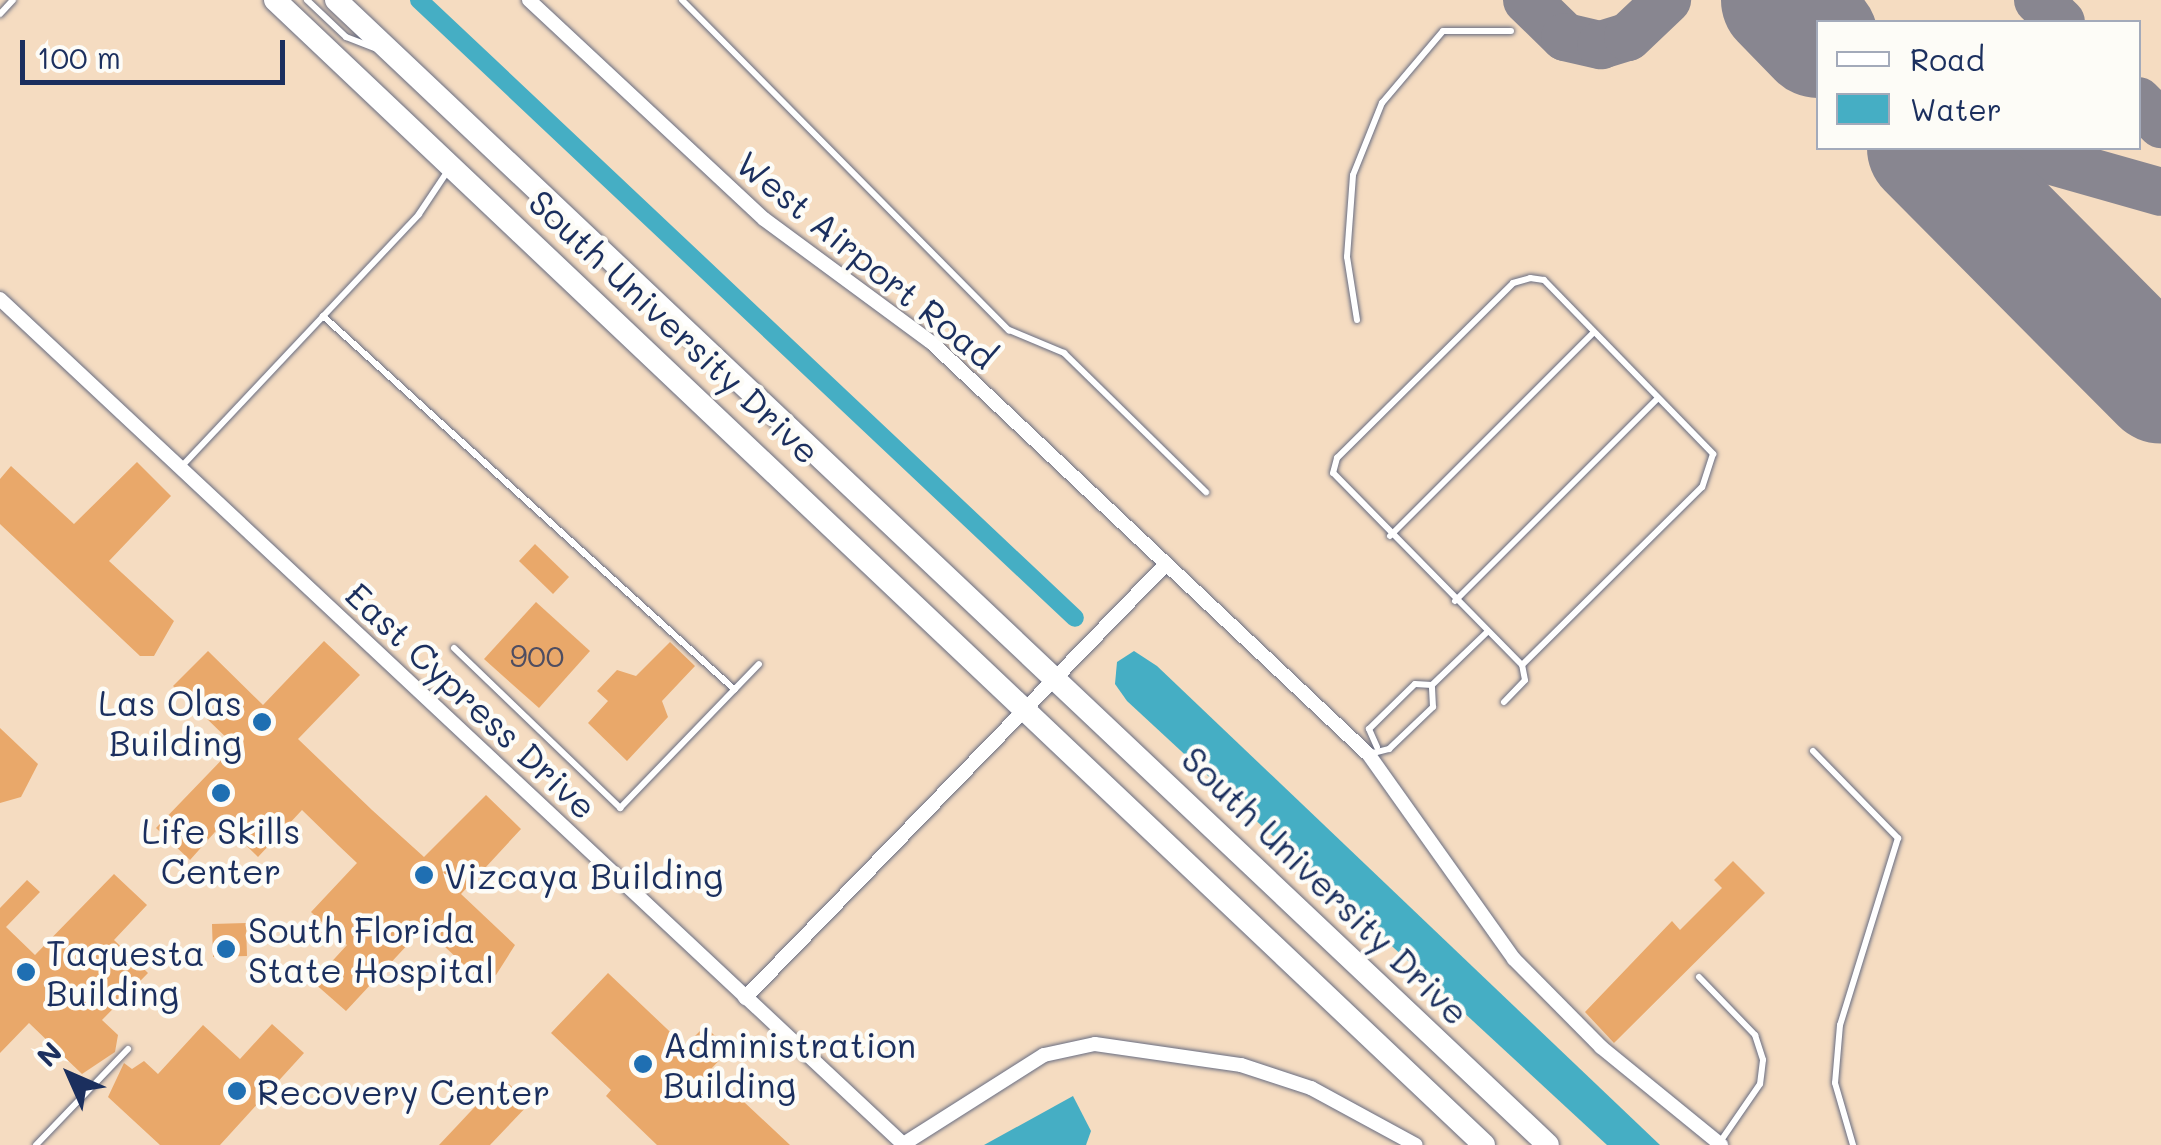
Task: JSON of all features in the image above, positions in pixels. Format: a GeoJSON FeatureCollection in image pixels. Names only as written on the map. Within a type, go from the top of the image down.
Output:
{"type":"FeatureCollection","features":[{"type":"Feature","properties":{"kind":"main road","name":"South University Drive"},"geometry":{"type":"LineString","coordinates":[[275,0],[1028,704],[1484,1145]]}},
{"type":"Feature","properties":{"kind":"main road","name":"South University Drive"},"geometry":{"type":"LineString","coordinates":[[336,0],[1055,675],[1548,1145]]}},
{"type":"Feature","properties":{"kind":"street","name":"West Airport Road"},"geometry":{"type":"LineString","coordinates":[[532,1],[764,219],[932,344],[1373,751],[1514,959],[1601,1047],[1720,1144]]}},
{"type":"Feature","properties":{"kind":"street","name":"East Cypress Drive"},"geometry":{"type":"LineString","coordinates":[[0,299],[903,1145]]}},
{"type":"Feature","properties":{"kind":"street"},"geometry":{"type":"LineString","coordinates":[[746,998],[1166,564]]}},
{"type":"Feature","properties":{"kind":"street"},"geometry":{"type":"LineString","coordinates":[[903,1145],[1044,1055],[1119,1046],[1202,1056],[1312,1088],[1416,1145]]}},
{"type":"Feature","properties":{"kind":"lane"},"geometry":{"type":"LineString","coordinates":[[0,14],[13,0]]}},
{"type":"Feature","properties":{"kind":"lane"},"geometry":{"type":"LineString","coordinates":[[307,0],[346,37],[395,55]]}},
{"type":"Feature","properties":{"kind":"lane"},"geometry":{"type":"LineString","coordinates":[[682,0],[1009,330],[1064,353],[1206,492]]}},
{"type":"Feature","properties":{"kind":"lane"},"geometry":{"type":"LineString","coordinates":[[1358,320],[1347,258],[1354,175],[1382,103],[1443,31],[1511,31]]}},
{"type":"Feature","properties":{"kind":"lane"},"geometry":{"type":"LineString","coordinates":[[180,468],[323,316],[452,165]]}},
{"type":"Feature","properties":{"kind":"lane"},"geometry":{"type":"LineString","coordinates":[[1504,702],[1525,680],[1522,665],[1338,484],[1336,458],[1513,283],[1544,280],[1713,454],[1712,470],[1522,665]]}},
{"type":"Feature","properties":{"kind":"lane"},"geometry":{"type":"LineString","coordinates":[[323,316],[735,690]]}},
{"type":"Feature","properties":{"kind":"lane"},"geometry":{"type":"LineString","coordinates":[[1390,536],[1594,332]]}},
{"type":"Feature","properties":{"kind":"lane"},"geometry":{"type":"LineString","coordinates":[[1456,601],[1658,398]]}},
{"type":"Feature","properties":{"kind":"lane"},"geometry":{"type":"LineString","coordinates":[[1432,685],[1415,684],[1369,729],[1373,751],[1390,750],[1432,708],[1432,685],[1487,632]]}},
{"type":"Feature","properties":{"kind":"lane"},"geometry":{"type":"LineString","coordinates":[[454,648],[620,808],[759,664]]}},
{"type":"Feature","properties":{"kind":"lane"},"geometry":{"type":"LineString","coordinates":[[1813,751],[1898,838],[1840,1024],[1835,1083],[1853,1145]]}},
{"type":"Feature","properties":{"kind":"lane"},"geometry":{"type":"LineString","coordinates":[[1699,977],[1755,1035],[1763,1060],[1760,1084],[1720,1144]]}},
{"type":"Feature","properties":{"kind":"lane"},"geometry":{"type":"LineString","coordinates":[[36,1145],[128,1049]]}},
{"type":"Feature","properties":{"kind":"water"},"geometry":{"type":"Polygon","coordinates":[[[1134,651],[1157,666],[1660,1145],[1607,1145],[1127,701],[1115,684],[1117,662],[1134,651]]]}},
{"type":"Feature","properties":{"kind":"water"},"geometry":{"type":"Polygon","coordinates":[[[1073,1096],[1091,1131],[1086,1145],[984,1145],[1073,1096]]]}},
{"type":"Feature","properties":{"kind":"building"},"geometry":{"type":"Polygon","coordinates":[[[137,462],[171,496],[109,561],[174,621],[154,656],[140,656],[0,524],[0,479],[11,466],[74,524],[137,462]]]}},
{"type":"Feature","properties":{"kind":"building"},"geometry":{"type":"Polygon","coordinates":[[[535,544],[569,577],[553,594],[519,561],[535,544]]]}},
{"type":"Feature","properties":{"kind":"building"},"geometry":{"type":"Polygon","coordinates":[[[536,602],[590,651],[539,708],[484,659],[536,602]]]}},
{"type":"Feature","properties":{"kind":"building"},"geometry":{"type":"Polygon","coordinates":[[[324,641],[360,675],[298,739],[372,810],[424,857],[486,795],[521,829],[461,894],[515,945],[496,975],[480,980],[424,927],[346,1011],[313,982],[347,945],[311,912],[357,863],[302,810],[258,857],[223,823],[190,860],[156,828],[235,746],[173,686],[208,651],[263,705],[324,641]]]}},
{"type":"Feature","properties":{"kind":"building"},"geometry":{"type":"Polygon","coordinates":[[[670,642],[695,666],[662,701],[668,717],[627,761],[588,723],[608,701],[597,691],[617,670],[636,676],[670,642]]]}},
{"type":"Feature","properties":{"kind":"building"},"geometry":{"type":"Polygon","coordinates":[[[0,728],[38,764],[21,797],[0,803],[0,728]]]}},
{"type":"Feature","properties":{"kind":"building"},"geometry":{"type":"Polygon","coordinates":[[[1733,861],[1765,893],[1614,1043],[1585,1012],[1672,921],[1680,930],[1722,888],[1714,880],[1733,861]]]}},
{"type":"Feature","properties":{"kind":"building"},"geometry":{"type":"Polygon","coordinates":[[[114,874],[147,905],[114,940],[148,973],[102,1020],[118,1035],[115,1052],[82,1074],[29,1023],[0,1053],[0,908],[27,880],[40,892],[6,927],[35,955],[114,874]]]}},
{"type":"Feature","properties":{"kind":"building"},"geometry":{"type":"Polygon","coordinates":[[[246,923],[247,956],[213,957],[212,924],[246,923]]]}},
{"type":"Feature","properties":{"kind":"building","name":"Administration Building"},"geometry":{"type":"Polygon","coordinates":[[[608,973],[685,1046],[705,1026],[729,1050],[710,1070],[790,1145],[657,1145],[606,1096],[611,1090],[551,1033],[608,973]]]}},
{"type":"Feature","properties":{"kind":"building"},"geometry":{"type":"Polygon","coordinates":[[[272,1024],[304,1053],[220,1145],[160,1145],[108,1097],[124,1063],[132,1069],[144,1061],[158,1074],[203,1025],[240,1059],[272,1024]]]}},
{"type":"Feature","properties":{"kind":"building"},"geometry":{"type":"Polygon","coordinates":[[[502,1078],[530,1103],[490,1145],[439,1145],[502,1078]]]}},
{"type":"Feature","properties":{"kind":"waterway"},"geometry":{"type":"LineString","coordinates":[[419,0],[1075,618]]}},
{"type":"Feature","properties":{"kind":"taxiway"},"geometry":{"type":"LineString","coordinates":[[1527,0],[1565,37],[1601,45],[1628,37],[1667,0]]}},
{"type":"Feature","properties":{"kind":"taxiway"},"geometry":{"type":"LineString","coordinates":[[2038,0],[2059,20]]}},
{"type":"Feature","properties":{"kind":"taxiway"},"geometry":{"type":"LineString","coordinates":[[2141,104],[2161,124]]}},
{"type":"Feature","properties":{"kind":"taxiway"},"geometry":{"type":"LineString","coordinates":[[2013,150],[2161,192]]}},
{"type":"Feature","properties":{"kind":"runway"},"geometry":{"type":"LineString","coordinates":[[1781,0],[1816,36]]}},
{"type":"Feature","properties":{"kind":"runway"},"geometry":{"type":"LineString","coordinates":[[1929,150],[2161,384]]}},
{"type":"Feature","properties":{"kind":"place","name":"Las Olas Building"},"geometry":{"type":"Point","coordinates":[262,722]}},
{"type":"Feature","properties":{"kind":"place","name":"Life Skills Center"},"geometry":{"type":"Point","coordinates":[221,793]}},
{"type":"Feature","properties":{"kind":"place","name":"Vizcaya Building"},"geometry":{"type":"Point","coordinates":[424,875]}},
{"type":"Feature","properties":{"kind":"place","name":"South Florida State Hospital"},"geometry":{"type":"Point","coordinates":[226,949]}},
{"type":"Feature","properties":{"kind":"place","name":"Taquesta Building"},"geometry":{"type":"Point","coordinates":[26,972]}},
{"type":"Feature","properties":{"kind":"place","name":"Administration Building"},"geometry":{"type":"Point","coordinates":[643,1064]}},
{"type":"Feature","properties":{"kind":"place","name":"Recovery Center"},"geometry":{"type":"Point","coordinates":[237,1091]}}]}
